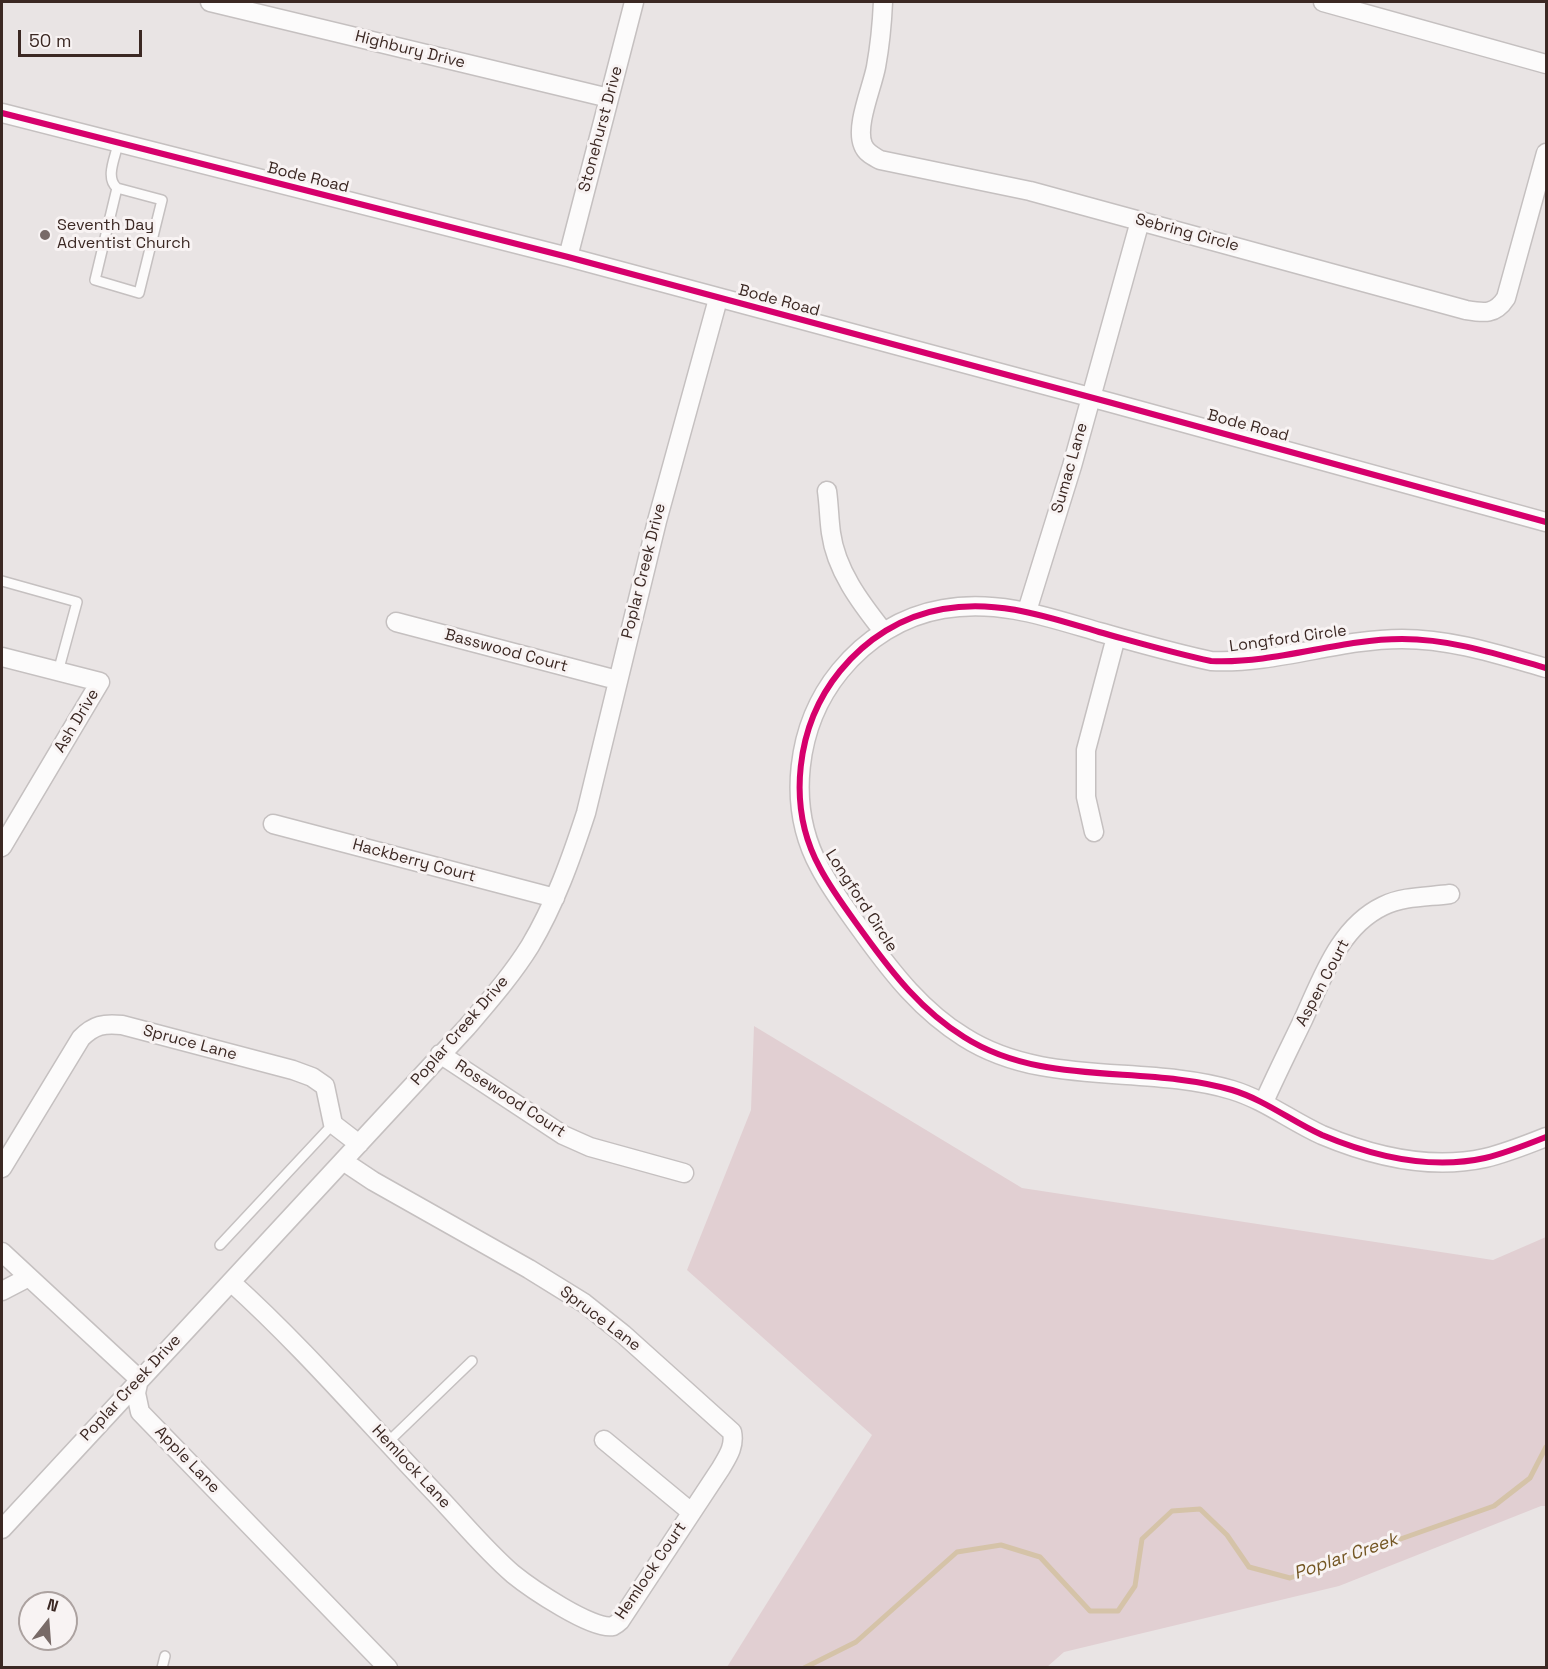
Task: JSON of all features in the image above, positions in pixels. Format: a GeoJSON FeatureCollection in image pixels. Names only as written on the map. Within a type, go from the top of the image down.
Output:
{"type":"FeatureCollection","features":[{"type":"Feature","properties":{"kind":"street","name":"Highbury Drive"},"geometry":{"type":"LineString","coordinates":[[210,2],[609,98]]}},
{"type":"Feature","properties":{"kind":"street","name":"Stonehurst Drive"},"geometry":{"type":"LineString","coordinates":[[568,257],[634,2]]}},
{"type":"Feature","properties":{"kind":"street","name":"Sebring Circle"},"geometry":{"type":"LineString","coordinates":[[883,2],[875,70],[861,134],[863,145],[869,154],[880,160],[1030,191],[1466,310],[1492,311],[1500,306],[1509,288],[1546,153]]}},
{"type":"Feature","properties":{"kind":"street"},"geometry":{"type":"LineString","coordinates":[[1323,2],[1546,64]]}},
{"type":"Feature","properties":{"kind":"street","name":"Bode Road"},"geometry":{"type":"LineString","coordinates":[[2,113],[568,257],[1092,397],[1546,522]]}},
{"type":"Feature","properties":{"kind":"street","name":"Sumac Lane"},"geometry":{"type":"LineString","coordinates":[[1027,611],[1092,397],[1140,220]]}},
{"type":"Feature","properties":{"kind":"street","name":"Poplar Creek Drive"},"geometry":{"type":"LineString","coordinates":[[2,1530],[139,1379],[467,1027],[506,981],[530,945],[555,898],[571,860],[586,813],[616,680],[718,298]]}},
{"type":"Feature","properties":{"kind":"street"},"geometry":{"type":"LineString","coordinates":[[827,491],[831,534],[836,554],[845,576],[866,610],[883,631]]}},
{"type":"Feature","properties":{"kind":"street","name":"Longford Circle"},"geometry":{"type":"LineString","coordinates":[[1546,668],[1455,644],[1403,639],[1379,640],[1237,663],[1211,661],[1012,608],[976,606],[944,608],[917,616],[883,631],[848,661],[829,684],[813,719],[804,748],[799,794],[802,820],[819,867],[854,921],[906,989],[928,1010],[964,1037],[992,1052],[1026,1063],[1057,1069],[1158,1076],[1191,1080],[1233,1090],[1264,1102],[1321,1134],[1370,1151],[1412,1160],[1444,1162],[1483,1158],[1546,1137]]}},
{"type":"Feature","properties":{"kind":"street","name":"Basswood Court"},"geometry":{"type":"LineString","coordinates":[[396,622],[616,680]]}},
{"type":"Feature","properties":{"kind":"street"},"geometry":{"type":"LineString","coordinates":[[1094,832],[1086,797],[1086,750],[1116,637]]}},
{"type":"Feature","properties":{"kind":"street","name":"Ash Drive"},"geometry":{"type":"LineString","coordinates":[[2,657],[100,682],[2,847]]}},
{"type":"Feature","properties":{"kind":"street","name":"Hackberry Court"},"geometry":{"type":"LineString","coordinates":[[273,824],[555,898]]}},
{"type":"Feature","properties":{"kind":"street","name":"Aspen Court"},"geometry":{"type":"LineString","coordinates":[[1264,1102],[1327,969],[1352,929],[1366,916],[1384,905],[1407,899],[1450,894]]}},
{"type":"Feature","properties":{"kind":"street","name":"Spruce Lane"},"geometry":{"type":"LineString","coordinates":[[2,1168],[72,1051],[88,1030],[106,1023],[122,1025],[312,1077],[325,1086],[333,1124]]}},
{"type":"Feature","properties":{"kind":"street","name":"Rosewood Court"},"geometry":{"type":"LineString","coordinates":[[440,1054],[562,1135],[590,1147],[684,1173]]}},
{"type":"Feature","properties":{"kind":"street"},"geometry":{"type":"LineString","coordinates":[[333,1124],[359,1144]]}},
{"type":"Feature","properties":{"kind":"street","name":"Spruce Lane"},"geometry":{"type":"LineString","coordinates":[[343,1161],[584,1303],[623,1334],[726,1425],[732,1432],[734,1441],[732,1449],[691,1512]]}},
{"type":"Feature","properties":{"kind":"street"},"geometry":{"type":"LineString","coordinates":[[2,1252],[139,1379]]}},
{"type":"Feature","properties":{"kind":"street"},"geometry":{"type":"LineString","coordinates":[[2,1292],[29,1277]]}},
{"type":"Feature","properties":{"kind":"street","name":"Hemlock Lane"},"geometry":{"type":"LineString","coordinates":[[231,1282],[310,1360],[513,1574],[570,1611],[597,1625],[609,1626]]}},
{"type":"Feature","properties":{"kind":"street","name":"Apple Lane"},"geometry":{"type":"LineString","coordinates":[[139,1379],[136,1394],[140,1412],[388,1668]]}},
{"type":"Feature","properties":{"kind":"street"},"geometry":{"type":"LineString","coordinates":[[604,1440],[691,1512]]}},
{"type":"Feature","properties":{"kind":"street","name":"Hemlock Court"},"geometry":{"type":"LineString","coordinates":[[609,1626],[614,1626],[620,1621],[691,1512]]}},
{"type":"Feature","properties":{"kind":"lane"},"geometry":{"type":"LineString","coordinates":[[117,188],[95,280],[139,293],[162,200],[117,188],[112,184],[110,177],[118,144]]}},
{"type":"Feature","properties":{"kind":"lane"},"geometry":{"type":"LineString","coordinates":[[2,580],[77,602],[58,672]]}},
{"type":"Feature","properties":{"kind":"lane"},"geometry":{"type":"LineString","coordinates":[[220,1245],[333,1124]]}},
{"type":"Feature","properties":{"kind":"lane"},"geometry":{"type":"LineString","coordinates":[[387,1443],[472,1361]]}},
{"type":"Feature","properties":{"kind":"lane"},"geometry":{"type":"LineString","coordinates":[[162,1668],[165,1656]]}},
{"type":"Feature","properties":{"kind":"shaded area"},"geometry":{"type":"Polygon","coordinates":[[[754,1026],[1022,1188],[1493,1260],[1546,1237],[1546,1506],[1541,1506],[1339,1586],[1064,1652],[1047,1667],[727,1667],[872,1435],[687,1270],[751,1110],[754,1026]]]}},
{"type":"Feature","properties":{"kind":"waterway","name":"Poplar Creek"},"geometry":{"type":"LineString","coordinates":[[804,1668],[856,1642],[957,1552],[1001,1545],[1040,1557],[1090,1611],[1118,1611],[1135,1586],[1142,1539],[1172,1511],[1200,1509],[1227,1535],[1249,1567],[1290,1578],[1494,1506],[1530,1478],[1546,1447]]}},
{"type":"Feature","properties":{"kind":"cycle path"},"geometry":{"type":"LineString","coordinates":[[2,113],[568,257],[1546,522]]}},
{"type":"Feature","properties":{"kind":"cycle path"},"geometry":{"type":"LineString","coordinates":[[1546,668],[1457,645],[1402,639],[1354,643],[1260,659],[1211,661],[1022,611],[983,606],[943,609],[899,623],[873,639],[840,671],[825,692],[805,741],[800,793],[809,844],[820,868],[875,949],[909,991],[935,1016],[964,1037],[995,1053],[1027,1063],[1061,1069],[1199,1082],[1232,1090],[1256,1099],[1341,1143],[1402,1159],[1444,1162],[1485,1158],[1546,1137]]}},
{"type":"Feature","properties":{"kind":"place","name":"Seventh Day Adventist Church"},"geometry":{"type":"Point","coordinates":[45,235]}}]}
